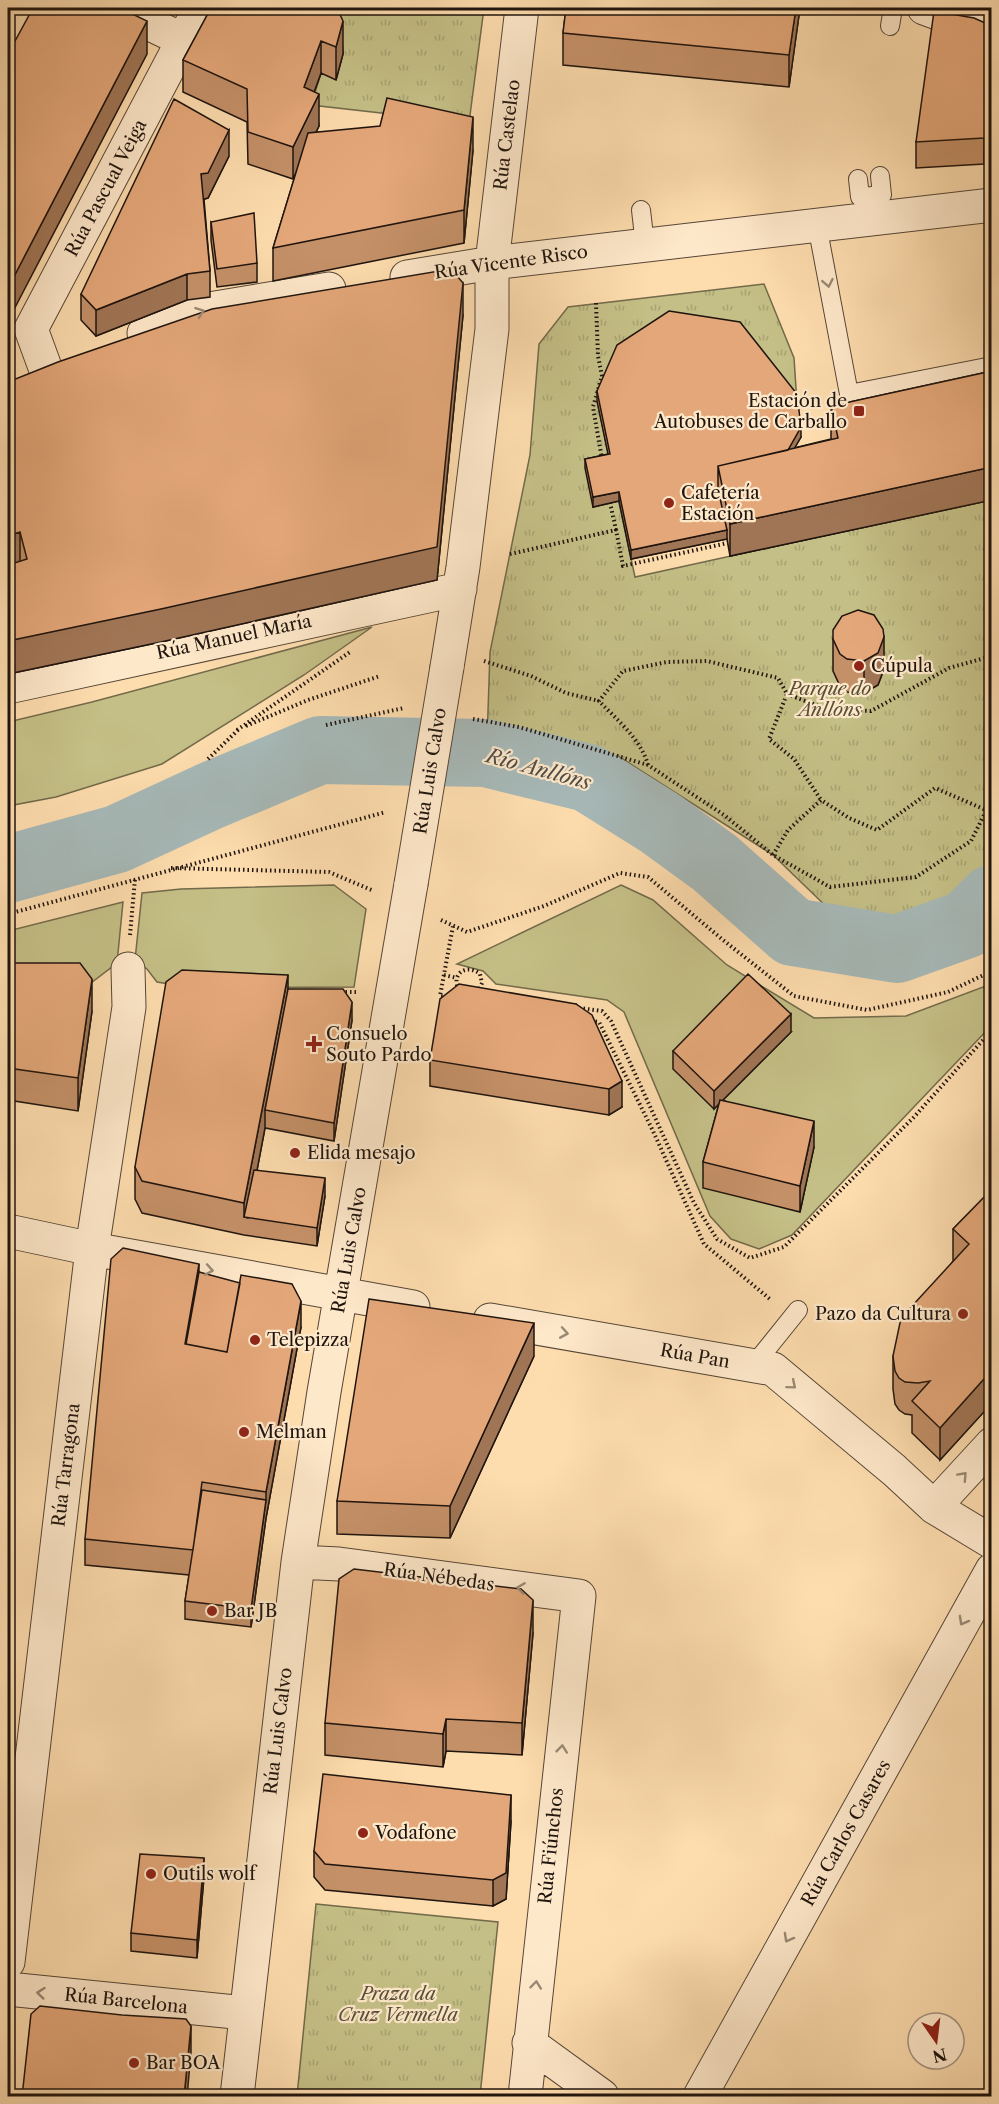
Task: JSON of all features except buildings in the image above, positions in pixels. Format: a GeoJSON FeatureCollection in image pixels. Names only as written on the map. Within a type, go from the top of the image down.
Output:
{"type":"FeatureCollection","features":[{"type":"Feature","properties":{"kind":"street"},"geometry":{"type":"LineString","coordinates":[[117,8],[183,40]]}},
{"type":"Feature","properties":{"kind":"street","name":"Rúa Pascual Veiga"},"geometry":{"type":"LineString","coordinates":[[78,358],[31,376],[31,330],[200,8]]}},
{"type":"Feature","properties":{"kind":"street","name":"Rúa Castelao"},"geometry":{"type":"LineString","coordinates":[[492,263],[522,8]]}},
{"type":"Feature","properties":{"kind":"street"},"geometry":{"type":"LineString","coordinates":[[924,8],[992,33]]}},
{"type":"Feature","properties":{"kind":"street","name":"Rúa Vicente Risco"},"geometry":{"type":"LineString","coordinates":[[122,342],[209,309],[492,263],[817,225],[874,207],[992,205]]}},
{"type":"Feature","properties":{"kind":"street","name":"Rúa Luis Calvo"},"geometry":{"type":"LineString","coordinates":[[237,2097],[298,1562],[324,1392],[460,589],[492,329],[492,263]]}},
{"type":"Feature","properties":{"kind":"street","name":"Rúa Manuel María"},"geometry":{"type":"LineString","coordinates":[[8,687],[460,589]]}},
{"type":"Feature","properties":{"kind":"street","name":"Rúa Tarragona"},"geometry":{"type":"LineString","coordinates":[[8,1962],[92,1249],[129,1007],[128,969]]}},
{"type":"Feature","properties":{"kind":"street","name":"Rúa Pan"},"geometry":{"type":"LineString","coordinates":[[8,1231],[92,1249],[341,1294],[773,1369],[894,1470],[934,1507],[992,1542]]}},
{"type":"Feature","properties":{"kind":"street"},"geometry":{"type":"LineString","coordinates":[[934,1507],[992,1444]]}},
{"type":"Feature","properties":{"kind":"street","name":"Rúa Nébedas"},"geometry":{"type":"LineString","coordinates":[[298,1562],[339,1564],[579,1596]]}},
{"type":"Feature","properties":{"kind":"street","name":"Rúa Carlos Casares"},"geometry":{"type":"LineString","coordinates":[[700,2097],[992,1570]]}},
{"type":"Feature","properties":{"kind":"street","name":"Rúa Fiúnchos"},"geometry":{"type":"LineString","coordinates":[[525,2097],[529,2043],[579,1596]]}},
{"type":"Feature","properties":{"kind":"street","name":"Rúa Barcelona"},"geometry":{"type":"LineString","coordinates":[[8,1989],[245,2013]]}},
{"type":"Feature","properties":{"kind":"street"},"geometry":{"type":"LineString","coordinates":[[529,2043],[602,2097]]}},
{"type":"Feature","properties":{"kind":"lane"},"geometry":{"type":"LineString","coordinates":[[890,26],[893,8]]}},
{"type":"Feature","properties":{"kind":"lane"},"geometry":{"type":"LineString","coordinates":[[858,179],[860,197],[874,207],[882,195],[880,176]]}},
{"type":"Feature","properties":{"kind":"lane"},"geometry":{"type":"LineString","coordinates":[[641,210],[645,245]]}},
{"type":"Feature","properties":{"kind":"lane"},"geometry":{"type":"LineString","coordinates":[[817,225],[854,415]]}},
{"type":"Feature","properties":{"kind":"lane"},"geometry":{"type":"LineString","coordinates":[[849,394],[926,378],[991,370]]}},
{"type":"Feature","properties":{"kind":"lane"},"geometry":{"type":"LineString","coordinates":[[959,374],[964,393]]}},
{"type":"Feature","properties":{"kind":"lane"},"geometry":{"type":"LineString","coordinates":[[926,378],[931,399]]}},
{"type":"Feature","properties":{"kind":"lane"},"geometry":{"type":"LineString","coordinates":[[899,383],[904,404]]}},
{"type":"Feature","properties":{"kind":"lane"},"geometry":{"type":"LineString","coordinates":[[874,387],[880,409]]}},
{"type":"Feature","properties":{"kind":"lane"},"geometry":{"type":"LineString","coordinates":[[753,1366],[794,1315]]}},
{"type":"Feature","properties":{"kind":"path"},"geometry":{"type":"LineString","coordinates":[[596,303],[598,356],[602,376],[593,407],[602,461]]}},
{"type":"Feature","properties":{"kind":"path"},"geometry":{"type":"LineString","coordinates":[[602,376],[606,379]]}},
{"type":"Feature","properties":{"kind":"path"},"geometry":{"type":"LineString","coordinates":[[608,492],[623,566],[736,541]]}},
{"type":"Feature","properties":{"kind":"path"},"geometry":{"type":"LineString","coordinates":[[510,554],[616,530]]}},
{"type":"Feature","properties":{"kind":"path"},"geometry":{"type":"LineString","coordinates":[[208,759],[237,730],[353,649]]}},
{"type":"Feature","properties":{"kind":"path"},"geometry":{"type":"LineString","coordinates":[[599,700],[623,672],[667,662],[707,661],[778,678],[787,694],[826,709],[871,711],[948,668],[992,656]]}},
{"type":"Feature","properties":{"kind":"path"},"geometry":{"type":"LineString","coordinates":[[448,659],[531,676],[566,693],[599,700],[630,734],[646,756],[648,765]]}},
{"type":"Feature","properties":{"kind":"path"},"geometry":{"type":"LineString","coordinates":[[237,730],[308,700],[380,676]]}},
{"type":"Feature","properties":{"kind":"path"},"geometry":{"type":"LineString","coordinates":[[787,694],[769,740],[794,759],[821,800],[849,818],[877,830],[935,788],[986,810]]}},
{"type":"Feature","properties":{"kind":"path"},"geometry":{"type":"LineString","coordinates":[[519,727],[648,765],[724,814],[773,855],[831,887],[916,878],[971,841],[992,799]]}},
{"type":"Feature","properties":{"kind":"path"},"geometry":{"type":"LineString","coordinates":[[773,855],[788,830],[821,800]]}},
{"type":"Feature","properties":{"kind":"path"},"geometry":{"type":"LineString","coordinates":[[8,914],[171,868],[389,812]]}},
{"type":"Feature","properties":{"kind":"path"},"geometry":{"type":"LineString","coordinates":[[171,868],[329,872],[409,895],[453,926],[467,932],[544,906],[620,873],[648,877],[794,996],[867,1010],[948,992],[992,971]]}},
{"type":"Feature","properties":{"kind":"path"},"geometry":{"type":"LineString","coordinates":[[128,969],[135,879]]}},
{"type":"Feature","properties":{"kind":"path"},"geometry":{"type":"LineString","coordinates":[[451,998],[440,996],[453,926]]}},
{"type":"Feature","properties":{"kind":"path"},"geometry":{"type":"LineString","coordinates":[[462,993],[457,986],[457,978],[466,968],[477,971],[482,979],[477,991],[490,992]]}},
{"type":"Feature","properties":{"kind":"path"},"geometry":{"type":"LineString","coordinates":[[444,975],[457,978]]}},
{"type":"Feature","properties":{"kind":"path"},"geometry":{"type":"LineString","coordinates":[[336,992],[360,992]]}},
{"type":"Feature","properties":{"kind":"path"},"geometry":{"type":"LineString","coordinates":[[570,1007],[602,1011],[611,1021],[694,1203],[717,1239],[750,1258],[784,1247],[914,1117],[992,1030]]}},
{"type":"Feature","properties":{"kind":"path"},"geometry":{"type":"LineString","coordinates":[[587,1021],[599,1022],[653,1131],[704,1244],[794,1315]]}},
{"type":"Feature","properties":{"kind":"green space"},"geometry":{"type":"Polygon","coordinates":[[[342,8],[484,8],[469,123],[311,105],[342,8]]]}},
{"type":"Feature","properties":{"kind":"green space","name":"Parque do Anllóns"},"geometry":{"type":"Polygon","coordinates":[[[764,284],[794,358],[797,403],[617,354],[597,401],[635,577],[991,499],[991,869],[950,905],[936,903],[880,919],[833,913],[773,855],[618,756],[547,751],[487,741],[490,652],[530,455],[539,344],[568,307],[764,284]]]}},
{"type":"Feature","properties":{"kind":"green space"},"geometry":{"type":"Polygon","coordinates":[[[372,627],[304,675],[162,764],[56,797],[8,806],[8,722],[92,702],[372,627]]]}},
{"type":"Feature","properties":{"kind":"green space"},"geometry":{"type":"Polygon","coordinates":[[[334,885],[366,909],[354,987],[194,988],[157,982],[147,969],[135,960],[142,893],[181,889],[334,885]]]}},
{"type":"Feature","properties":{"kind":"green space"},"geometry":{"type":"Polygon","coordinates":[[[621,885],[653,900],[727,965],[814,1018],[906,1016],[991,984],[991,1026],[792,1235],[759,1249],[731,1239],[710,1216],[624,1012],[607,1000],[496,984],[483,971],[457,964],[621,885]]]}},
{"type":"Feature","properties":{"kind":"green space"},"geometry":{"type":"Polygon","coordinates":[[[123,902],[117,963],[87,986],[8,984],[8,931],[123,902]]]}},
{"type":"Feature","properties":{"kind":"green space","name":"Praza da Cruz Vermella"},"geometry":{"type":"Polygon","coordinates":[[[316,1904],[498,1922],[480,2096],[297,2096],[316,1904]]]}},
{"type":"Feature","properties":{"kind":"waterway","name":"Río Anllóns"},"geometry":{"type":"LineString","coordinates":[[8,869],[117,839],[210,796],[320,750],[486,753],[588,778],[660,823],[715,863],[793,932],[897,949],[967,924],[992,899]]}},
{"type":"Feature","properties":{"kind":"place","name":"Estación de Autobuses de Carballo"},"geometry":{"type":"Point","coordinates":[859,411]}},
{"type":"Feature","properties":{"kind":"place","name":"Cafetería Estación"},"geometry":{"type":"Point","coordinates":[669,503]}},
{"type":"Feature","properties":{"kind":"place","name":"Cúpula"},"geometry":{"type":"Point","coordinates":[859,666]}},
{"type":"Feature","properties":{"kind":"place","name":"Consuelo Souto Pardo"},"geometry":{"type":"Point","coordinates":[314,1044]}},
{"type":"Feature","properties":{"kind":"place","name":"Elida mesajo"},"geometry":{"type":"Point","coordinates":[295,1153]}},
{"type":"Feature","properties":{"kind":"place","name":"Pazo da Cultura"},"geometry":{"type":"Point","coordinates":[963,1314]}},
{"type":"Feature","properties":{"kind":"place","name":"Telepizza"},"geometry":{"type":"Point","coordinates":[255,1340]}},
{"type":"Feature","properties":{"kind":"place","name":"Melman"},"geometry":{"type":"Point","coordinates":[244,1432]}},
{"type":"Feature","properties":{"kind":"place","name":"Bar JB"},"geometry":{"type":"Point","coordinates":[212,1611]}},
{"type":"Feature","properties":{"kind":"place","name":"Vodafone"},"geometry":{"type":"Point","coordinates":[363,1833]}},
{"type":"Feature","properties":{"kind":"place","name":"Outils wolf"},"geometry":{"type":"Point","coordinates":[151,1874]}},
{"type":"Feature","properties":{"kind":"place","name":"Bar BOA"},"geometry":{"type":"Point","coordinates":[134,2063]}}]}
